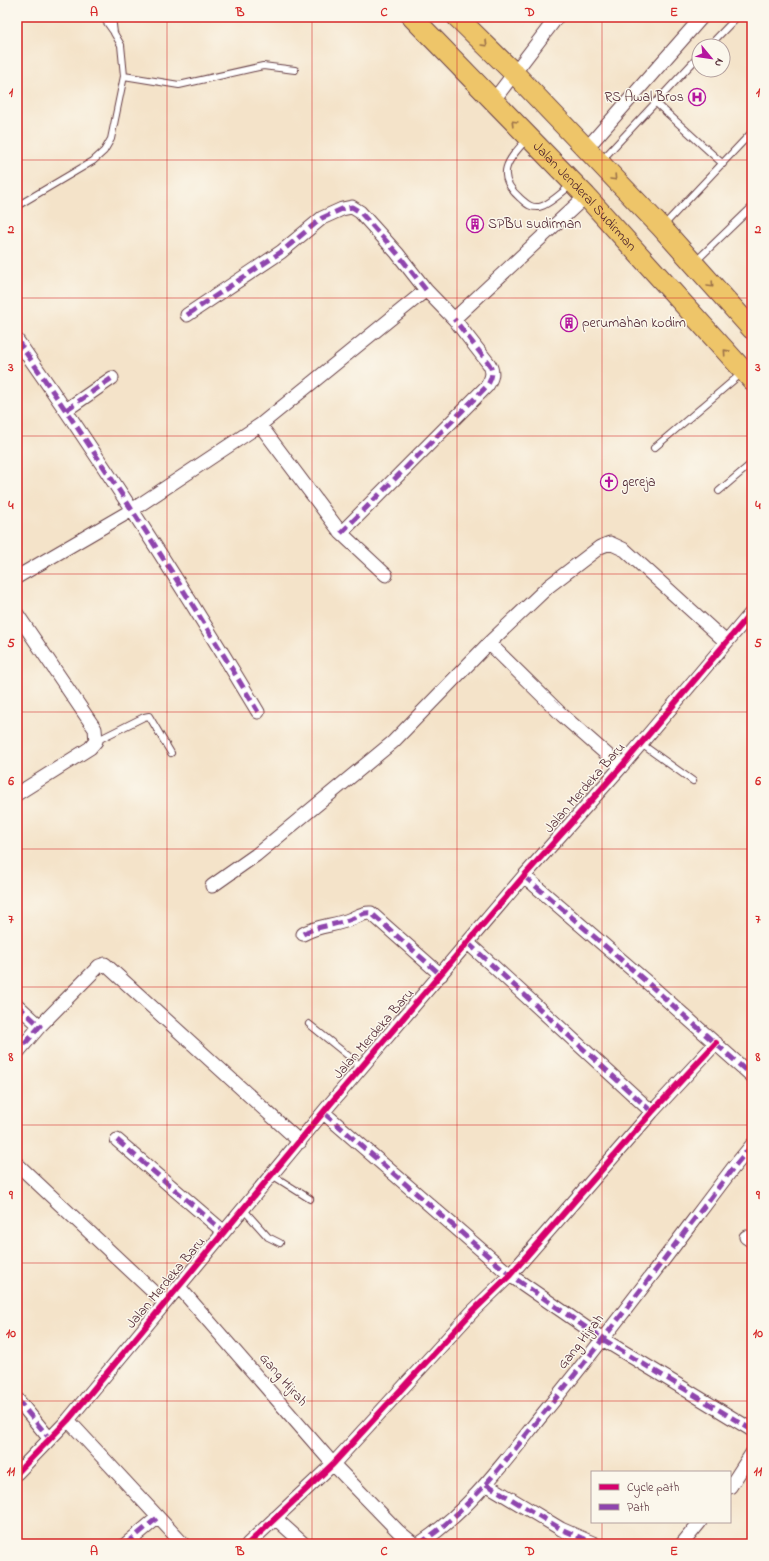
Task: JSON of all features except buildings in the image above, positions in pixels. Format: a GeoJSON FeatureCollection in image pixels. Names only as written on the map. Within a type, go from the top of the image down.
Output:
{"type":"FeatureCollection","features":[{"type":"Feature","properties":{"kind":"main road","name":"Jalan Jenderal Sudirman"},"geometry":{"type":"LineString","coordinates":[[412,17],[579,190],[748,376]]}},
{"type":"Feature","properties":{"kind":"main road"},"geometry":{"type":"LineString","coordinates":[[457,17],[515,74],[661,227],[692,264],[752,329]]}},
{"type":"Feature","properties":{"kind":"street"},"geometry":{"type":"LineString","coordinates":[[493,101],[557,17]]}},
{"type":"Feature","properties":{"kind":"street"},"geometry":{"type":"LineString","coordinates":[[593,156],[702,17]]}},
{"type":"Feature","properties":{"kind":"street"},"geometry":{"type":"LineString","coordinates":[[454,320],[579,190]]}},
{"type":"Feature","properties":{"kind":"street"},"geometry":{"type":"LineString","coordinates":[[187,315],[281,252],[322,218],[342,208],[352,207],[360,212],[398,253],[426,290],[454,320],[489,364],[493,372],[492,378],[487,386],[340,533]]}},
{"type":"Feature","properties":{"kind":"street"},"geometry":{"type":"LineString","coordinates":[[17,577],[132,510],[260,425],[426,290]]}},
{"type":"Feature","properties":{"kind":"street"},"geometry":{"type":"LineString","coordinates":[[17,340],[66,410],[132,510],[201,617],[258,712]]}},
{"type":"Feature","properties":{"kind":"street"},"geometry":{"type":"LineString","coordinates":[[66,410],[112,378]]}},
{"type":"Feature","properties":{"kind":"street"},"geometry":{"type":"LineString","coordinates":[[260,425],[340,533],[386,575]]}},
{"type":"Feature","properties":{"kind":"street"},"geometry":{"type":"LineString","coordinates":[[212,886],[256,855],[393,742],[489,643],[549,586],[600,547],[610,543],[625,550],[726,642]]}},
{"type":"Feature","properties":{"kind":"street","name":"Jalan Merdeka Baru"},"geometry":{"type":"LineString","coordinates":[[17,1474],[68,1420],[362,1067],[524,876],[621,767],[640,742],[752,612]]}},
{"type":"Feature","properties":{"kind":"street"},"geometry":{"type":"LineString","coordinates":[[17,614],[95,729],[96,741],[90,748],[17,794]]}},
{"type":"Feature","properties":{"kind":"street"},"geometry":{"type":"LineString","coordinates":[[489,643],[562,715],[621,767]]}},
{"type":"Feature","properties":{"kind":"street"},"geometry":{"type":"LineString","coordinates":[[524,876],[752,1076]]}},
{"type":"Feature","properties":{"kind":"street"},"geometry":{"type":"LineString","coordinates":[[303,934],[311,929],[349,920],[365,912],[371,913],[441,975]]}},
{"type":"Feature","properties":{"kind":"street"},"geometry":{"type":"LineString","coordinates":[[468,943],[652,1112]]}},
{"type":"Feature","properties":{"kind":"street"},"geometry":{"type":"LineString","coordinates":[[17,1053],[40,1026],[99,966],[105,964],[300,1142]]}},
{"type":"Feature","properties":{"kind":"street"},"geometry":{"type":"LineString","coordinates":[[17,1005],[40,1026]]}},
{"type":"Feature","properties":{"kind":"street"},"geometry":{"type":"LineString","coordinates":[[248,1544],[333,1464],[472,1312],[510,1275],[652,1112],[716,1043]]}},
{"type":"Feature","properties":{"kind":"street"},"geometry":{"type":"LineString","coordinates":[[324,1113],[510,1275],[604,1340],[752,1430]]}},
{"type":"Feature","properties":{"kind":"street"},"geometry":{"type":"LineString","coordinates":[[117,1140],[224,1232]]}},
{"type":"Feature","properties":{"kind":"street","name":"Gang Hijrah"},"geometry":{"type":"LineString","coordinates":[[419,1544],[439,1531],[486,1484],[604,1340],[733,1168],[752,1145]]}},
{"type":"Feature","properties":{"kind":"street"},"geometry":{"type":"LineString","coordinates":[[17,1164],[165,1303]]}},
{"type":"Feature","properties":{"kind":"street","name":"Gang Hijrah"},"geometry":{"type":"LineString","coordinates":[[179,1287],[333,1464],[398,1530],[414,1544]]}},
{"type":"Feature","properties":{"kind":"street"},"geometry":{"type":"LineString","coordinates":[[17,1399],[50,1438]]}},
{"type":"Feature","properties":{"kind":"street"},"geometry":{"type":"LineString","coordinates":[[68,1420],[183,1544]]}},
{"type":"Feature","properties":{"kind":"street"},"geometry":{"type":"LineString","coordinates":[[731,1485],[752,1453]]}},
{"type":"Feature","properties":{"kind":"street"},"geometry":{"type":"LineString","coordinates":[[486,1484],[561,1528],[595,1544]]}},
{"type":"Feature","properties":{"kind":"street"},"geometry":{"type":"LineString","coordinates":[[126,1544],[158,1518]]}},
{"type":"Feature","properties":{"kind":"street"},"geometry":{"type":"LineString","coordinates":[[275,1518],[304,1544]]}},
{"type":"Feature","properties":{"kind":"street"},"geometry":{"type":"LineString","coordinates":[[682,1544],[699,1523]]}},
{"type":"Feature","properties":{"kind":"lane"},"geometry":{"type":"LineString","coordinates":[[17,206],[93,160],[104,151],[112,139],[124,76],[121,45],[103,17]]}},
{"type":"Feature","properties":{"kind":"lane"},"geometry":{"type":"LineString","coordinates":[[112,17],[114,33]]}},
{"type":"Feature","properties":{"kind":"lane"},"geometry":{"type":"LineString","coordinates":[[717,38],[737,17]]}},
{"type":"Feature","properties":{"kind":"lane"},"geometry":{"type":"LineString","coordinates":[[593,156],[655,102],[691,64]]}},
{"type":"Feature","properties":{"kind":"lane"},"geometry":{"type":"LineString","coordinates":[[124,76],[179,85],[201,81],[220,74],[263,66],[295,70]]}},
{"type":"Feature","properties":{"kind":"lane"},"geometry":{"type":"LineString","coordinates":[[655,102],[723,164]]}},
{"type":"Feature","properties":{"kind":"lane"},"geometry":{"type":"LineString","coordinates":[[661,227],[752,132]]}},
{"type":"Feature","properties":{"kind":"lane"},"geometry":{"type":"LineString","coordinates":[[528,138],[511,157],[506,167],[504,176],[515,193],[530,206],[540,207],[579,190]]}},
{"type":"Feature","properties":{"kind":"lane"},"geometry":{"type":"LineString","coordinates":[[692,264],[752,206]]}},
{"type":"Feature","properties":{"kind":"lane"},"geometry":{"type":"LineString","coordinates":[[654,448],[748,376]]}},
{"type":"Feature","properties":{"kind":"lane"},"geometry":{"type":"LineString","coordinates":[[718,491],[752,463]]}},
{"type":"Feature","properties":{"kind":"lane"},"geometry":{"type":"LineString","coordinates":[[96,741],[144,717],[150,716],[171,753]]}},
{"type":"Feature","properties":{"kind":"lane"},"geometry":{"type":"LineString","coordinates":[[640,742],[693,781]]}},
{"type":"Feature","properties":{"kind":"lane"},"geometry":{"type":"LineString","coordinates":[[309,1024],[362,1067]]}},
{"type":"Feature","properties":{"kind":"lane"},"geometry":{"type":"LineString","coordinates":[[272,1175],[310,1199]]}},
{"type":"Feature","properties":{"kind":"lane"},"geometry":{"type":"LineString","coordinates":[[243,1209],[268,1237],[280,1243]]}},
{"type":"Feature","properties":{"kind":"marked path"},"geometry":{"type":"LineString","coordinates":[[187,315],[281,252],[322,218],[342,209],[352,207],[360,212],[397,253],[426,290]]}},
{"type":"Feature","properties":{"kind":"marked path"},"geometry":{"type":"LineString","coordinates":[[341,533],[489,383],[492,372],[491,367],[454,319]]}},
{"type":"Feature","properties":{"kind":"marked path"},"geometry":{"type":"LineString","coordinates":[[17,340],[80,431],[141,524],[258,712]]}},
{"type":"Feature","properties":{"kind":"marked path"},"geometry":{"type":"LineString","coordinates":[[66,410],[112,378]]}},
{"type":"Feature","properties":{"kind":"marked path"},"geometry":{"type":"LineString","coordinates":[[524,876],[649,984],[752,1076]]}},
{"type":"Feature","properties":{"kind":"marked path"},"geometry":{"type":"LineString","coordinates":[[303,934],[363,914],[371,913],[441,975]]}},
{"type":"Feature","properties":{"kind":"marked path"},"geometry":{"type":"LineString","coordinates":[[468,943],[652,1112]]}},
{"type":"Feature","properties":{"kind":"marked path"},"geometry":{"type":"LineString","coordinates":[[17,1005],[40,1026],[17,1053]]}},
{"type":"Feature","properties":{"kind":"marked path"},"geometry":{"type":"LineString","coordinates":[[324,1113],[510,1275],[604,1340],[752,1430]]}},
{"type":"Feature","properties":{"kind":"marked path"},"geometry":{"type":"LineString","coordinates":[[117,1140],[224,1232]]}},
{"type":"Feature","properties":{"kind":"marked path"},"geometry":{"type":"LineString","coordinates":[[419,1544],[437,1531],[470,1501],[500,1467],[639,1293],[752,1145]]}},
{"type":"Feature","properties":{"kind":"marked path"},"geometry":{"type":"LineString","coordinates":[[17,1399],[49,1438]]}},
{"type":"Feature","properties":{"kind":"marked path"},"geometry":{"type":"LineString","coordinates":[[486,1484],[561,1529],[595,1544]]}},
{"type":"Feature","properties":{"kind":"marked path"},"geometry":{"type":"LineString","coordinates":[[126,1544],[157,1518]]}},
{"type":"Feature","properties":{"kind":"cycle path"},"geometry":{"type":"LineString","coordinates":[[17,1473],[68,1420],[331,1103],[524,876],[621,767],[752,612]]}},
{"type":"Feature","properties":{"kind":"cycle path"},"geometry":{"type":"LineString","coordinates":[[248,1544],[333,1464],[472,1312],[510,1275],[652,1112],[716,1043]]}},
{"type":"Feature","properties":{"kind":"place","name":"RS Awal Bros"},"geometry":{"type":"Point","coordinates":[697,97]}},
{"type":"Feature","properties":{"kind":"place","name":"SPBU sudirman"},"geometry":{"type":"Point","coordinates":[475,224]}},
{"type":"Feature","properties":{"kind":"place","name":"perumahan kodim"},"geometry":{"type":"Point","coordinates":[569,323]}},
{"type":"Feature","properties":{"kind":"place","name":"gereja"},"geometry":{"type":"Point","coordinates":[609,482]}}]}
